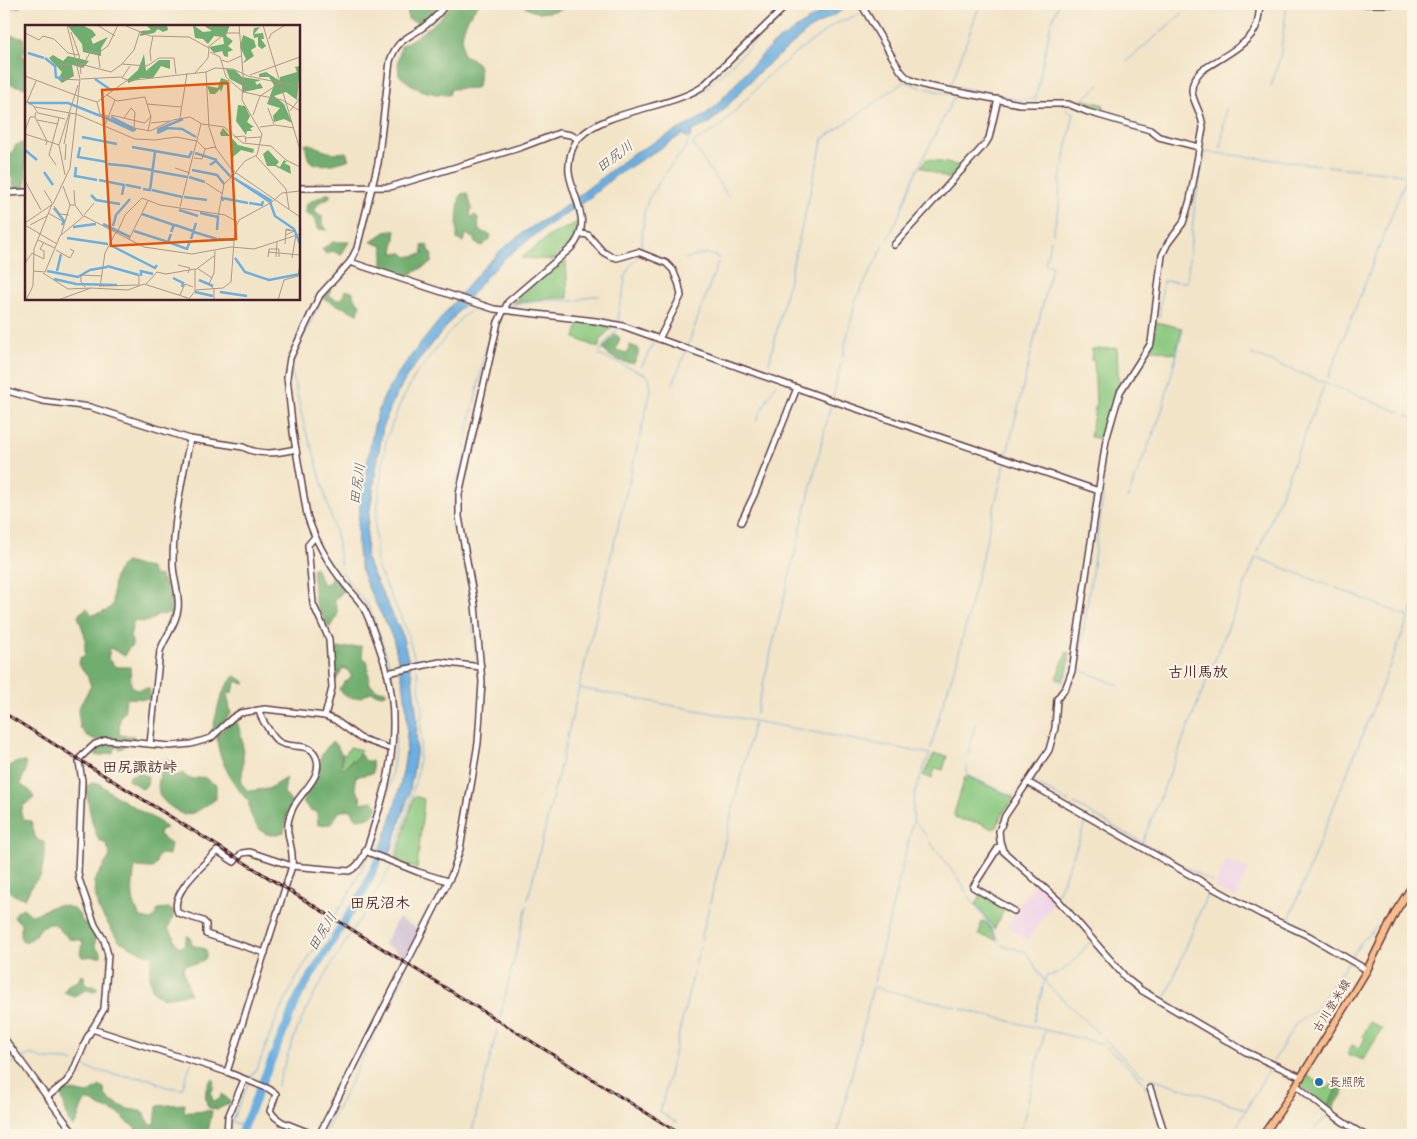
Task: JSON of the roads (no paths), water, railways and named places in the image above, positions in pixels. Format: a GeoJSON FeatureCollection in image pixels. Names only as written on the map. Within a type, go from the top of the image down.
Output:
{"type":"FeatureCollection","features":[{"type":"Feature","properties":{"kind":"main road","name":"古川登米線"},"geometry":{"type":"LineString","coordinates":[[1263,1135],[1367,970],[1392,918],[1413,885]]}},
{"type":"Feature","properties":{"kind":"street"},"geometry":{"type":"LineString","coordinates":[[265,954],[206,934],[206,924],[203,921],[178,913],[176,900],[181,890],[217,851],[234,862],[242,853],[250,852],[292,866],[349,871],[355,868],[365,851],[381,805],[391,749],[392,703],[387,673],[366,612],[314,538],[307,515],[287,377],[288,366],[297,341],[308,323],[320,294],[352,262],[357,248],[378,162],[392,54],[401,40],[425,26],[446,4]]}},
{"type":"Feature","properties":{"kind":"street"},"geometry":{"type":"LineString","coordinates":[[319,1135],[448,881],[460,849],[472,780],[481,706],[481,667],[475,605],[458,518],[458,505],[494,331],[503,309],[518,293],[571,248],[581,234],[581,214],[568,166],[570,156],[578,139],[592,128],[611,119],[679,99],[702,87],[788,4]]}},
{"type":"Feature","properties":{"kind":"street"},"geometry":{"type":"LineString","coordinates":[[861,4],[906,78],[927,86],[1020,104],[1068,104],[1088,112],[1150,130],[1159,137],[1199,148]]}},
{"type":"Feature","properties":{"kind":"street"},"geometry":{"type":"LineString","coordinates":[[1260,4],[1257,25],[1246,41],[1201,71],[1191,89],[1192,99],[1203,123],[1190,200],[1183,224],[1168,243],[1162,255],[1151,343],[1120,392],[1106,440],[1072,671],[1066,686],[1057,700],[1055,728],[1049,750],[999,831],[1001,845],[1009,856],[1058,900],[1127,979],[1181,1015],[1271,1064],[1301,1077]]}},
{"type":"Feature","properties":{"kind":"street"},"geometry":{"type":"LineString","coordinates":[[1321,4],[1413,4]]}},
{"type":"Feature","properties":{"kind":"street"},"geometry":{"type":"LineString","coordinates":[[894,245],[986,143],[989,138],[998,99]]}},
{"type":"Feature","properties":{"kind":"street"},"geometry":{"type":"LineString","coordinates":[[300,188],[390,187],[559,134],[571,134],[578,139]]}},
{"type":"Feature","properties":{"kind":"street"},"geometry":{"type":"LineString","coordinates":[[4,193],[25,192]]}},
{"type":"Feature","properties":{"kind":"street"},"geometry":{"type":"LineString","coordinates":[[581,234],[588,235],[603,252],[610,256],[617,258],[641,253],[666,264],[673,270],[679,285],[680,296],[659,339]]}},
{"type":"Feature","properties":{"kind":"street"},"geometry":{"type":"LineString","coordinates":[[352,262],[494,309],[623,326],[1099,491]]}},
{"type":"Feature","properties":{"kind":"street"},"geometry":{"type":"LineString","coordinates":[[741,522],[758,486],[798,388]]}},
{"type":"Feature","properties":{"kind":"street"},"geometry":{"type":"LineString","coordinates":[[4,390],[43,401],[90,408],[190,438],[243,446],[250,450],[270,454],[296,449]]}},
{"type":"Feature","properties":{"kind":"street"},"geometry":{"type":"LineString","coordinates":[[150,744],[160,651],[172,626],[178,607],[173,566],[174,548],[180,485],[190,438]]}},
{"type":"Feature","properties":{"kind":"street"},"geometry":{"type":"LineString","coordinates":[[314,538],[308,545],[313,604],[328,633],[330,648],[332,688],[326,716]]}},
{"type":"Feature","properties":{"kind":"street"},"geometry":{"type":"LineString","coordinates":[[387,673],[440,662],[481,667]]}},
{"type":"Feature","properties":{"kind":"street"},"geometry":{"type":"LineString","coordinates":[[226,1072],[292,866],[293,858],[287,829],[288,818],[292,808],[318,770],[317,758],[314,753],[306,747],[284,744],[276,740],[261,719],[259,710]]}},
{"type":"Feature","properties":{"kind":"street"},"geometry":{"type":"LineString","coordinates":[[48,1097],[66,1082],[72,1074],[92,1029],[104,1009],[108,954],[104,940],[95,925],[79,879],[82,781],[79,762],[81,757],[95,744],[106,740],[175,746],[202,742],[211,738],[240,713],[259,710],[326,716],[335,720],[360,738],[391,749]]}},
{"type":"Feature","properties":{"kind":"street"},"geometry":{"type":"LineString","coordinates":[[1029,783],[1213,888],[1261,914],[1309,936],[1367,970]]}},
{"type":"Feature","properties":{"kind":"street"},"geometry":{"type":"LineString","coordinates":[[1001,845],[972,887],[1014,911]]}},
{"type":"Feature","properties":{"kind":"street"},"geometry":{"type":"LineString","coordinates":[[365,851],[418,872],[448,881]]}},
{"type":"Feature","properties":{"kind":"street"},"geometry":{"type":"LineString","coordinates":[[92,1029],[226,1072],[269,1089],[276,1094],[270,1111],[275,1117],[315,1135]]}},
{"type":"Feature","properties":{"kind":"street"},"geometry":{"type":"LineString","coordinates":[[4,1038],[75,1135]]}},
{"type":"Feature","properties":{"kind":"street"},"geometry":{"type":"LineString","coordinates":[[4,1049],[12,1050]]}},
{"type":"Feature","properties":{"kind":"street"},"geometry":{"type":"LineString","coordinates":[[227,1135],[228,1117],[244,1080]]}},
{"type":"Feature","properties":{"kind":"street"},"geometry":{"type":"LineString","coordinates":[[1296,1085],[1332,1115],[1365,1135]]}},
{"type":"Feature","properties":{"kind":"street"},"geometry":{"type":"LineString","coordinates":[[1150,1088],[1165,1135]]}},
{"type":"Feature","properties":{"kind":"water"},"geometry":{"type":"Polygon","coordinates":[[[833,4],[853,4],[811,28],[757,74],[718,116],[706,125],[692,131],[691,137],[685,137],[683,134],[615,176],[582,204],[547,226],[507,256],[485,278],[409,373],[394,399],[383,426],[367,529],[366,559],[402,634],[412,675],[417,719],[416,755],[409,794],[389,857],[379,854],[401,783],[407,738],[404,691],[395,645],[361,569],[357,535],[370,447],[381,403],[385,395],[395,378],[450,307],[479,272],[512,241],[560,210],[632,154],[699,119],[714,108],[772,45],[833,4]]]}},
{"type":"Feature","properties":{"kind":"waterway"},"geometry":{"type":"LineString","coordinates":[[951,85],[980,4]]}},
{"type":"Feature","properties":{"kind":"waterway"},"geometry":{"type":"LineString","coordinates":[[1035,101],[1051,23],[1059,4]]}},
{"type":"Feature","properties":{"kind":"waterway"},"geometry":{"type":"LineString","coordinates":[[1271,87],[1280,57],[1287,4]]}},
{"type":"Feature","properties":{"kind":"waterway"},"geometry":{"type":"LineString","coordinates":[[1127,61],[1185,11]]}},
{"type":"Feature","properties":{"kind":"waterway"},"geometry":{"type":"LineString","coordinates":[[729,197],[693,145],[694,142],[720,127],[769,75],[797,52],[835,24],[860,14]]}},
{"type":"Feature","properties":{"kind":"waterway"},"geometry":{"type":"LineString","coordinates":[[699,95],[782,16]]}},
{"type":"Feature","properties":{"kind":"waterway"},"geometry":{"type":"LineString","coordinates":[[769,363],[823,139],[905,81],[948,94]]}},
{"type":"Feature","properties":{"kind":"waterway"},"geometry":{"type":"LineString","coordinates":[[1083,99],[1100,85]]}},
{"type":"Feature","properties":{"kind":"waterway"},"geometry":{"type":"LineString","coordinates":[[958,87],[1020,100],[1034,99]]}},
{"type":"Feature","properties":{"kind":"waterway"},"geometry":{"type":"LineString","coordinates":[[888,239],[913,179],[954,97]]}},
{"type":"Feature","properties":{"kind":"waterway"},"geometry":{"type":"LineString","coordinates":[[1053,233],[1059,207],[1060,180],[1074,113],[1067,111],[1067,108]]}},
{"type":"Feature","properties":{"kind":"waterway"},"geometry":{"type":"LineString","coordinates":[[1221,148],[1226,108]]}},
{"type":"Feature","properties":{"kind":"waterway"},"geometry":{"type":"LineString","coordinates":[[1406,169],[1413,112]]}},
{"type":"Feature","properties":{"kind":"waterway"},"geometry":{"type":"LineString","coordinates":[[641,252],[644,213],[649,198],[665,173],[687,146],[689,137]]}},
{"type":"Feature","properties":{"kind":"waterway"},"geometry":{"type":"LineString","coordinates":[[1159,317],[1163,281],[1187,282],[1195,202],[1205,152],[1320,165]]}},
{"type":"Feature","properties":{"kind":"waterway"},"geometry":{"type":"LineString","coordinates":[[1327,166],[1403,174]]}},
{"type":"Feature","properties":{"kind":"waterway"},"geometry":{"type":"LineString","coordinates":[[1328,378],[1405,181],[1405,176]]}},
{"type":"Feature","properties":{"kind":"waterway"},"geometry":{"type":"LineString","coordinates":[[353,262],[361,248],[374,191]]}},
{"type":"Feature","properties":{"kind":"waterway"},"geometry":{"type":"LineString","coordinates":[[1006,458],[1052,266],[1045,264],[1051,240]]}},
{"type":"Feature","properties":{"kind":"waterway"},"geometry":{"type":"LineString","coordinates":[[833,397],[856,299],[884,245]]}},
{"type":"Feature","properties":{"kind":"waterway"},"geometry":{"type":"LineString","coordinates":[[685,259],[706,253],[719,258]]}},
{"type":"Feature","properties":{"kind":"waterway"},"geometry":{"type":"LineString","coordinates":[[619,323],[618,310],[623,294],[625,277],[630,266],[639,256]]}},
{"type":"Feature","properties":{"kind":"waterway"},"geometry":{"type":"LineString","coordinates":[[688,345],[718,262]]}},
{"type":"Feature","properties":{"kind":"waterway"},"geometry":{"type":"LineString","coordinates":[[510,305],[548,300],[575,301],[591,296],[599,296]]}},
{"type":"Feature","properties":{"kind":"waterway"},"geometry":{"type":"LineString","coordinates":[[416,663],[405,626],[377,567],[375,527],[386,440],[400,404],[416,374],[462,317],[478,306]]}},
{"type":"Feature","properties":{"kind":"waterway"},"geometry":{"type":"LineString","coordinates":[[302,338],[317,308]]}},
{"type":"Feature","properties":{"kind":"waterway"},"geometry":{"type":"LineString","coordinates":[[463,451],[493,320]]}},
{"type":"Feature","properties":{"kind":"waterway"},"geometry":{"type":"LineString","coordinates":[[600,352],[619,327]]}},
{"type":"Feature","properties":{"kind":"waterway"},"geometry":{"type":"LineString","coordinates":[[1127,499],[1161,414],[1183,330]]}},
{"type":"Feature","properties":{"kind":"waterway"},"geometry":{"type":"LineString","coordinates":[[642,366],[655,340]]}},
{"type":"Feature","properties":{"kind":"waterway"},"geometry":{"type":"LineString","coordinates":[[292,363],[299,346]]}},
{"type":"Feature","properties":{"kind":"waterway"},"geometry":{"type":"LineString","coordinates":[[693,347],[813,391]]}},
{"type":"Feature","properties":{"kind":"waterway"},"geometry":{"type":"LineString","coordinates":[[673,384],[686,351]]}},
{"type":"Feature","properties":{"kind":"waterway"},"geometry":{"type":"LineString","coordinates":[[1251,354],[1400,412]]}},
{"type":"Feature","properties":{"kind":"waterway"},"geometry":{"type":"LineString","coordinates":[[528,899],[651,390],[647,375],[599,355]]}},
{"type":"Feature","properties":{"kind":"waterway"},"geometry":{"type":"LineString","coordinates":[[291,369],[305,429],[313,450],[337,538],[343,573],[367,604],[391,669]]}},
{"type":"Feature","properties":{"kind":"waterway"},"geometry":{"type":"LineString","coordinates":[[756,421],[776,383]]}},
{"type":"Feature","properties":{"kind":"waterway"},"geometry":{"type":"LineString","coordinates":[[1258,552],[1324,386]]}},
{"type":"Feature","properties":{"kind":"waterway"},"geometry":{"type":"LineString","coordinates":[[756,714],[831,404]]}},
{"type":"Feature","properties":{"kind":"waterway"},"geometry":{"type":"LineString","coordinates":[[1406,415],[1413,418]]}},
{"type":"Feature","properties":{"kind":"waterway"},"geometry":{"type":"LineString","coordinates":[[454,493],[461,460]]}},
{"type":"Feature","properties":{"kind":"waterway"},"geometry":{"type":"LineString","coordinates":[[931,748],[941,709],[957,661],[1005,463]]}},
{"type":"Feature","properties":{"kind":"waterway"},"geometry":{"type":"LineString","coordinates":[[1072,649],[1095,495]]}},
{"type":"Feature","properties":{"kind":"waterway"},"geometry":{"type":"LineString","coordinates":[[1103,496],[1078,669],[1118,685]]}},
{"type":"Feature","properties":{"kind":"waterway"},"geometry":{"type":"LineString","coordinates":[[454,499],[453,510],[463,564]]}},
{"type":"Feature","properties":{"kind":"waterway"},"geometry":{"type":"LineString","coordinates":[[1142,843],[1256,557],[1330,586]]}},
{"type":"Feature","properties":{"kind":"waterway"},"geometry":{"type":"LineString","coordinates":[[1288,922],[1409,617],[1336,588]]}},
{"type":"Feature","properties":{"kind":"waterway"},"geometry":{"type":"LineString","coordinates":[[469,594],[477,661]]}},
{"type":"Feature","properties":{"kind":"waterway"},"geometry":{"type":"LineString","coordinates":[[1411,614],[1413,608]]}},
{"type":"Feature","properties":{"kind":"waterway"},"geometry":{"type":"LineString","coordinates":[[1062,683],[1067,673],[1072,652]]}},
{"type":"Feature","properties":{"kind":"waterway"},"geometry":{"type":"LineString","coordinates":[[417,669],[421,701]]}},
{"type":"Feature","properties":{"kind":"waterway"},"geometry":{"type":"LineString","coordinates":[[371,847],[385,803],[394,762],[396,721],[392,674]]}},
{"type":"Feature","properties":{"kind":"waterway"},"geometry":{"type":"LineString","coordinates":[[579,688],[930,754],[914,798],[913,821],[915,822]]}},
{"type":"Feature","properties":{"kind":"waterway"},"geometry":{"type":"LineString","coordinates":[[421,735],[422,704]]}},
{"type":"Feature","properties":{"kind":"waterway"},"geometry":{"type":"LineString","coordinates":[[701,940],[754,722]]}},
{"type":"Feature","properties":{"kind":"waterway"},"geometry":{"type":"LineString","coordinates":[[968,757],[975,723]]}},
{"type":"Feature","properties":{"kind":"waterway"},"geometry":{"type":"LineString","coordinates":[[395,856],[417,775],[421,739]]}},
{"type":"Feature","properties":{"kind":"waterway"},"geometry":{"type":"LineString","coordinates":[[1029,776],[1036,764]]}},
{"type":"Feature","properties":{"kind":"waterway"},"geometry":{"type":"LineString","coordinates":[[967,766],[967,775],[1013,796]]}},
{"type":"Feature","properties":{"kind":"waterway"},"geometry":{"type":"LineString","coordinates":[[1034,782],[1069,802]]}},
{"type":"Feature","properties":{"kind":"waterway"},"geometry":{"type":"LineString","coordinates":[[1074,804],[1212,882]]}},
{"type":"Feature","properties":{"kind":"waterway"},"geometry":{"type":"LineString","coordinates":[[1058,894],[1087,820]]}},
{"type":"Feature","properties":{"kind":"waterway"},"geometry":{"type":"LineString","coordinates":[[874,982],[913,822]]}},
{"type":"Feature","properties":{"kind":"waterway"},"geometry":{"type":"LineString","coordinates":[[917,824],[927,837]]}},
{"type":"Feature","properties":{"kind":"waterway"},"geometry":{"type":"LineString","coordinates":[[930,842],[961,882],[966,892]]}},
{"type":"Feature","properties":{"kind":"waterway","name":"田尻川"},"geometry":{"type":"LineString","coordinates":[[240,1135],[299,995],[363,892],[385,845]]}},
{"type":"Feature","properties":{"kind":"waterway"},"geometry":{"type":"LineString","coordinates":[[239,1075],[250,1078],[258,1066],[278,1015],[298,975],[353,887],[367,858]]}},
{"type":"Feature","properties":{"kind":"waterway"},"geometry":{"type":"LineString","coordinates":[[277,1086],[309,1004],[392,865]]}},
{"type":"Feature","properties":{"kind":"waterway"},"geometry":{"type":"LineString","coordinates":[[1350,959],[1362,941],[1388,915],[1413,877]]}},
{"type":"Feature","properties":{"kind":"waterway"},"geometry":{"type":"LineString","coordinates":[[1165,1000],[1208,892]]}},
{"type":"Feature","properties":{"kind":"waterway"},"geometry":{"type":"LineString","coordinates":[[969,896],[1000,941]]}},
{"type":"Feature","properties":{"kind":"waterway"},"geometry":{"type":"LineString","coordinates":[[500,1017],[527,906]]}},
{"type":"Feature","properties":{"kind":"waterway"},"geometry":{"type":"LineString","coordinates":[[1034,1021],[1046,976],[1053,975],[1065,968],[1090,942]]}},
{"type":"Feature","properties":{"kind":"waterway"},"geometry":{"type":"LineString","coordinates":[[1001,945],[1026,952],[1045,982],[1142,1075],[1245,1109]]}},
{"type":"Feature","properties":{"kind":"waterway"},"geometry":{"type":"LineString","coordinates":[[677,1123],[660,1112],[700,946]]}},
{"type":"Feature","properties":{"kind":"waterway"},"geometry":{"type":"LineString","coordinates":[[1273,1062],[1295,1025],[1317,1008],[1348,962]]}},
{"type":"Feature","properties":{"kind":"waterway"},"geometry":{"type":"LineString","coordinates":[[324,1135],[405,974]]}},
{"type":"Feature","properties":{"kind":"waterway"},"geometry":{"type":"LineString","coordinates":[[837,1135],[873,987],[957,1007]]}},
{"type":"Feature","properties":{"kind":"waterway"},"geometry":{"type":"LineString","coordinates":[[961,1009],[1102,1044]]}},
{"type":"Feature","properties":{"kind":"waterway"},"geometry":{"type":"LineString","coordinates":[[471,1135],[497,1030]]}},
{"type":"Feature","properties":{"kind":"waterway"},"geometry":{"type":"LineString","coordinates":[[1020,1135],[1045,1031]]}},
{"type":"Feature","properties":{"kind":"waterway"},"geometry":{"type":"LineString","coordinates":[[1107,1047],[1144,1082],[1146,1089]]}},
{"type":"Feature","properties":{"kind":"waterway"},"geometry":{"type":"LineString","coordinates":[[22,1058],[31,1054],[42,1059],[74,1062]]}},
{"type":"Feature","properties":{"kind":"waterway"},"geometry":{"type":"LineString","coordinates":[[4,1066],[17,1061]]}},
{"type":"Feature","properties":{"kind":"waterway"},"geometry":{"type":"LineString","coordinates":[[80,1064],[90,1069],[116,1075],[150,1079],[166,1087],[182,1089],[191,1063]]}},
{"type":"Feature","properties":{"kind":"waterway"},"geometry":{"type":"LineString","coordinates":[[1232,1135],[1271,1065]]}},
{"type":"Feature","properties":{"kind":"waterway"},"geometry":{"type":"LineString","coordinates":[[230,1076],[237,1080]]}},
{"type":"Feature","properties":{"kind":"waterway"},"geometry":{"type":"LineString","coordinates":[[244,1127],[232,1121],[248,1084]]}},
{"type":"Feature","properties":{"kind":"waterway"},"geometry":{"type":"LineString","coordinates":[[1307,1135],[1327,1117]]}},
{"type":"Feature","properties":{"kind":"waterway"},"geometry":{"type":"LineString","coordinates":[[654,1135],[656,1130]]}},
{"type":"Feature","properties":{"kind":"railway"},"geometry":{"type":"LineString","coordinates":[[4,713],[682,1135]]}},
{"type":"Feature","properties":{"kind":"place","name":"長照院"},"geometry":{"type":"Point","coordinates":[1319,1082]}},
{"type":"Feature","properties":{"kind":"district","name":"古川馬放"},"geometry":{"type":"Point","coordinates":[1198,673]}},
{"type":"Feature","properties":{"kind":"district","name":"田尻諏訪峠"},"geometry":{"type":"Point","coordinates":[140,768]}},
{"type":"Feature","properties":{"kind":"district","name":"田尻沼木"},"geometry":{"type":"Point","coordinates":[380,904]}}]}
